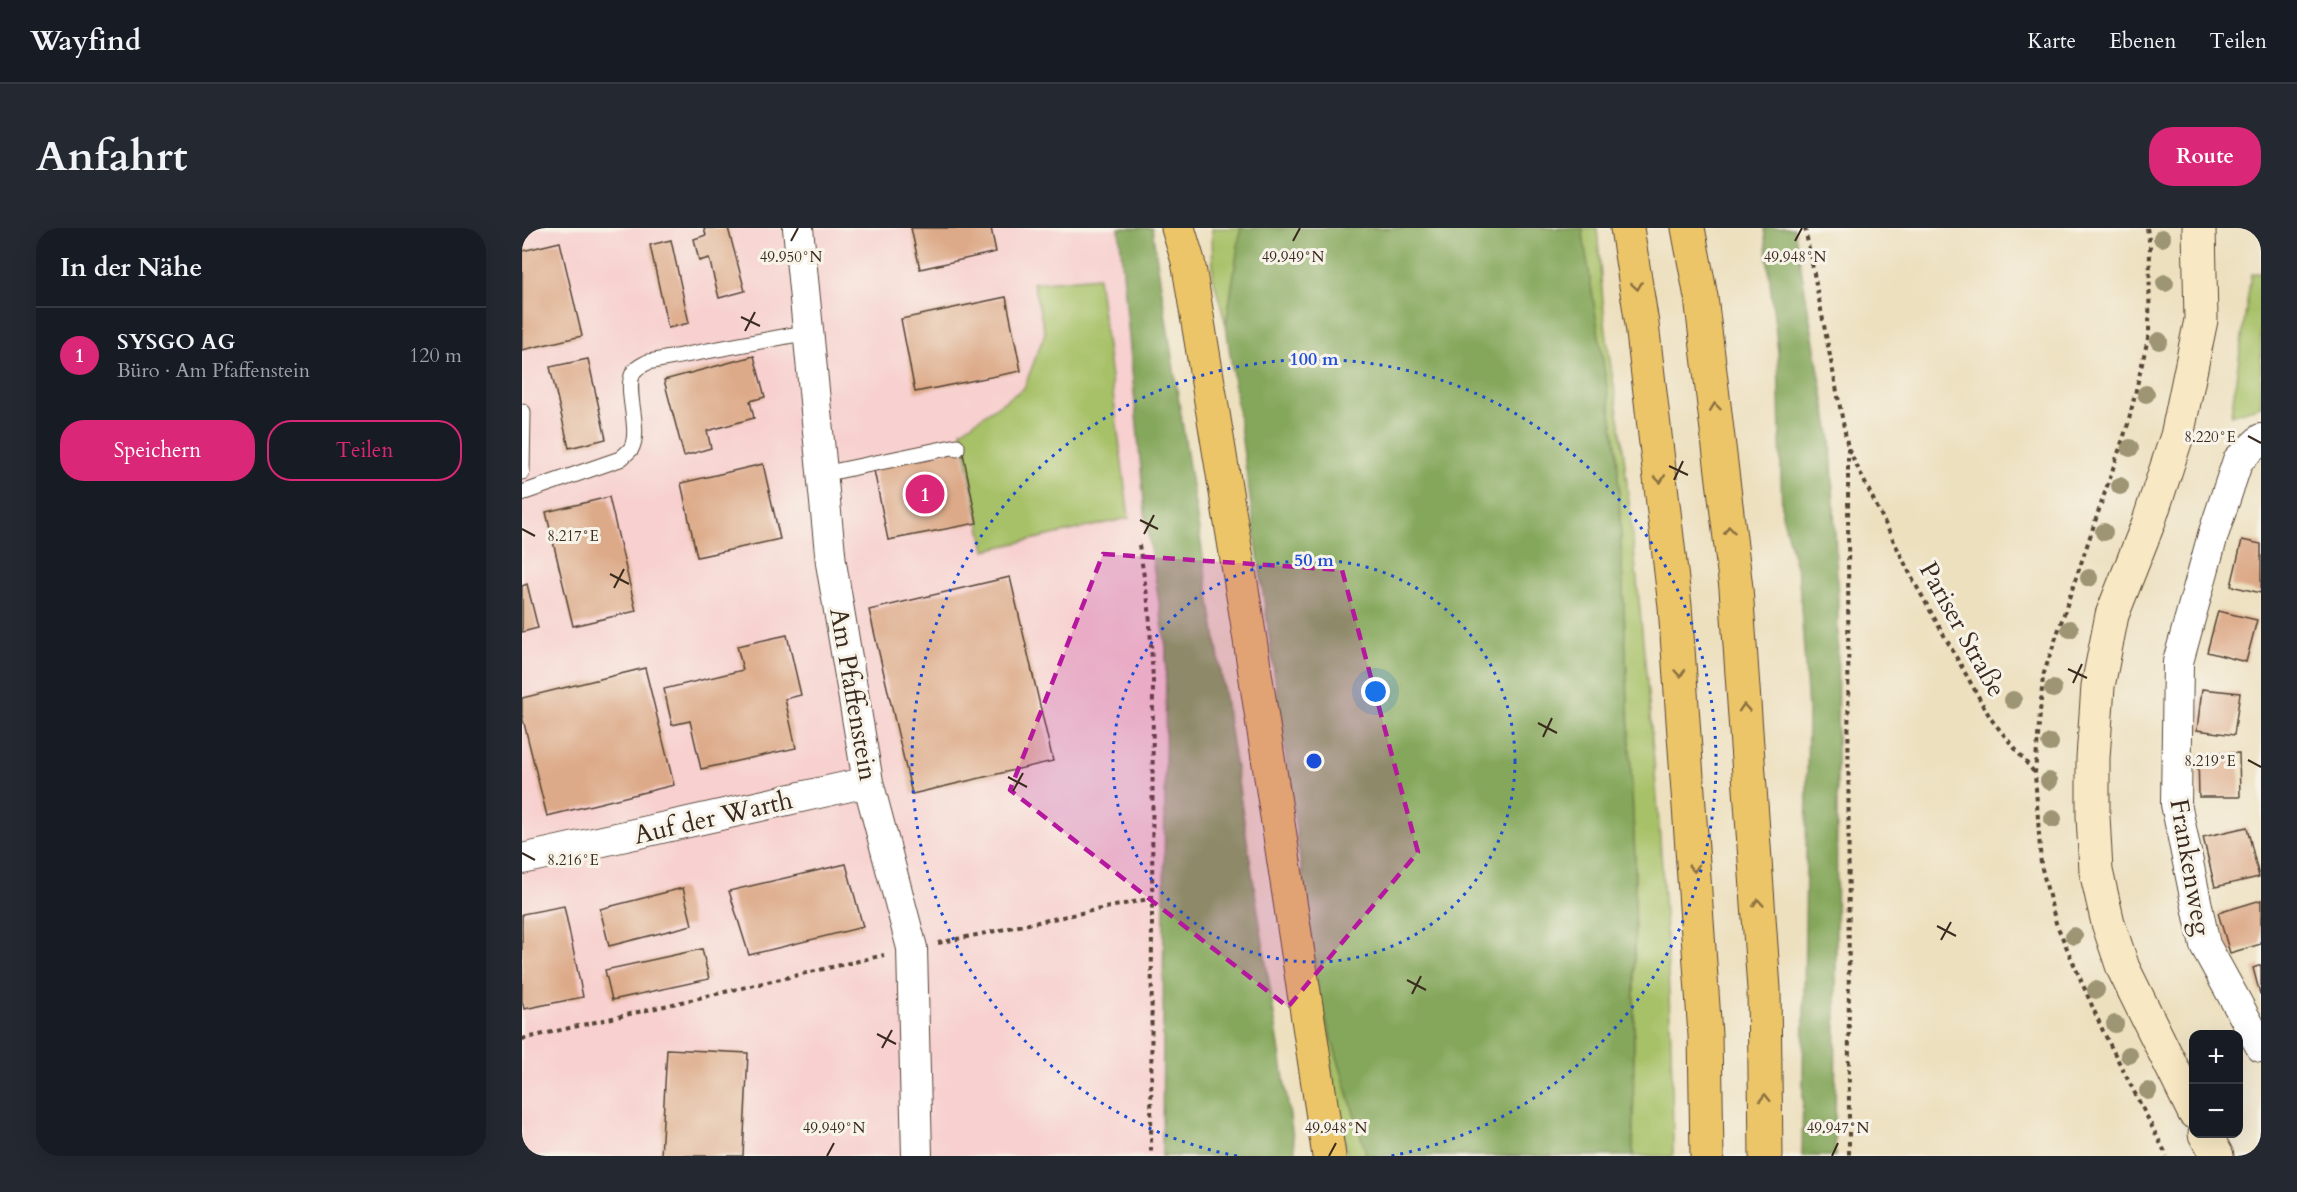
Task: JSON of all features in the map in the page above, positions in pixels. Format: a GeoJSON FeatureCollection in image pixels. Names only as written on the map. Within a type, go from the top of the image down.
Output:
{"type":"FeatureCollection","features":[{"type":"Feature","properties":{"kind":"highway"},"geometry":{"type":"LineString","coordinates":[[1178,228],[1188,261],[1246,614],[1329,1156]]}},
{"type":"Feature","properties":{"kind":"highway"},"geometry":{"type":"LineString","coordinates":[[1188,228],[1188,261]]}},
{"type":"Feature","properties":{"kind":"highway"},"geometry":{"type":"LineString","coordinates":[[1628,228],[1642,324],[1675,606],[1705,1035],[1707,1156]]}},
{"type":"Feature","properties":{"kind":"highway"},"geometry":{"type":"LineString","coordinates":[[1688,228],[1701,297],[1736,588],[1764,989],[1766,1156]]}},
{"type":"Feature","properties":{"kind":"highway"},"geometry":{"type":"LineString","coordinates":[[1688,1156],[1705,1035]]}},
{"type":"Feature","properties":{"kind":"main road"},"geometry":{"type":"LineString","coordinates":[[2189,1105],[2123,968],[2108,923],[2096,871],[2092,816],[2098,686],[2112,615],[2148,524],[2177,436],[2201,320],[2199,228]]}},
{"type":"Feature","properties":{"kind":"main road"},"geometry":{"type":"LineString","coordinates":[[2207,1138],[2217,1156]]}},
{"type":"Feature","properties":{"kind":"street","name":"Am Pfaffenstein"},"geometry":{"type":"LineString","coordinates":[[798,228],[831,563],[868,782],[912,948],[917,1156]]}},
{"type":"Feature","properties":{"kind":"street","name":"Frankenweg"},"geometry":{"type":"LineString","coordinates":[[2261,439],[2238,460],[2213,535],[2178,662],[2176,804],[2205,945],[2261,1047]]}},
{"type":"Feature","properties":{"kind":"street","name":"Auf der Warth"},"geometry":{"type":"LineString","coordinates":[[522,859],[868,782]]}},
{"type":"Feature","properties":{"kind":"lane"},"geometry":{"type":"LineString","coordinates":[[522,493],[621,459],[631,448],[634,436],[631,383],[633,373],[639,366],[648,362],[809,332]]}},
{"type":"Feature","properties":{"kind":"lane"},"geometry":{"type":"LineString","coordinates":[[522,472],[523,411]]}},
{"type":"Feature","properties":{"kind":"lane"},"geometry":{"type":"LineString","coordinates":[[823,474],[957,446],[957,449]]}},
{"type":"Feature","properties":{"kind":"path"},"geometry":{"type":"LineString","coordinates":[[1805,228],[1848,448],[1849,1156]]}},
{"type":"Feature","properties":{"kind":"path","name":"Pariser Straße"},"geometry":{"type":"LineString","coordinates":[[1848,448],[1913,580],[1991,719],[2035,773]]}},
{"type":"Feature","properties":{"kind":"path"},"geometry":{"type":"LineString","coordinates":[[1139,545],[1149,608],[1153,680],[1151,1156]]}},
{"type":"Feature","properties":{"kind":"path"},"geometry":{"type":"LineString","coordinates":[[522,1039],[912,948],[1153,898]]}},
{"type":"Feature","properties":{"kind":"highlighted area"},"geometry":{"type":"Polygon","coordinates":[[[1103,554],[1342,570],[1418,852],[1288,1007],[1010,790],[1103,554]]]}},
{"type":"Feature","properties":{"kind":"shaded area"},"geometry":{"type":"Polygon","coordinates":[[[522,228],[1119,228],[1145,513],[1166,647],[1162,1156],[522,1156],[522,228]]]}},
{"type":"Feature","properties":{"kind":"green space"},"geometry":{"type":"Polygon","coordinates":[[[1119,228],[1152,228],[1296,1156],[1162,1156],[1166,647],[1145,513],[1119,228]]]}},
{"type":"Feature","properties":{"kind":"green space"},"geometry":{"type":"Polygon","coordinates":[[[1212,228],[1241,228],[1226,325],[1213,277],[1212,228]]]}},
{"type":"Feature","properties":{"kind":"green space"},"geometry":{"type":"Polygon","coordinates":[[[1241,228],[1582,228],[1617,451],[1635,861],[1633,1156],[1367,1156],[1319,997],[1226,325],[1241,228]]]}},
{"type":"Feature","properties":{"kind":"green space"},"geometry":{"type":"Polygon","coordinates":[[[1582,228],[1597,228],[1606,331],[1624,456],[1642,630],[1664,893],[1672,1068],[1673,1156],[1633,1156],[1635,861],[1617,451],[1582,228]]]}},
{"type":"Feature","properties":{"kind":"green space"},"geometry":{"type":"Polygon","coordinates":[[[1764,228],[1794,228],[1831,440],[1838,602],[1835,1156],[1802,1156],[1808,709],[1799,578],[1782,515],[1778,352],[1764,228]]]}},
{"type":"Feature","properties":{"kind":"green space"},"geometry":{"type":"Polygon","coordinates":[[[2261,272],[2261,406],[2231,415],[2251,274],[2261,272]]]}},
{"type":"Feature","properties":{"kind":"green space"},"geometry":{"type":"Polygon","coordinates":[[[1098,277],[1129,518],[985,550],[961,431],[1024,388],[1045,333],[1033,283],[1098,277]]]}},
{"type":"Feature","properties":{"kind":"green space"},"geometry":{"type":"Polygon","coordinates":[[[1319,997],[1367,1156],[1347,1156],[1319,997]]]}},
{"type":"Feature","properties":{"kind":"building"},"geometry":{"type":"Polygon","coordinates":[[[704,228],[728,228],[745,291],[719,298],[709,258],[699,261],[694,239],[706,235],[704,228]]]}},
{"type":"Feature","properties":{"kind":"building"},"geometry":{"type":"Polygon","coordinates":[[[911,228],[991,228],[996,252],[920,269],[911,228]]]}},
{"type":"Feature","properties":{"kind":"building"},"geometry":{"type":"Polygon","coordinates":[[[671,240],[689,323],[668,328],[650,245],[671,240]]]}},
{"type":"Feature","properties":{"kind":"building"},"geometry":{"type":"Polygon","coordinates":[[[560,242],[582,336],[522,350],[522,251],[560,242]]]}},
{"type":"Feature","properties":{"kind":"building"},"geometry":{"type":"Polygon","coordinates":[[[1006,297],[1021,371],[915,392],[901,319],[1006,297]]]}},
{"type":"Feature","properties":{"kind":"building"},"geometry":{"type":"Polygon","coordinates":[[[754,356],[765,397],[750,401],[754,418],[707,431],[711,448],[684,456],[664,380],[754,356]]]}},
{"type":"Feature","properties":{"kind":"building"},"geometry":{"type":"Polygon","coordinates":[[[588,359],[606,439],[569,448],[550,367],[588,359]]]}},
{"type":"Feature","properties":{"kind":"building"},"geometry":{"type":"Polygon","coordinates":[[[962,448],[977,523],[888,540],[873,465],[962,448]]]}},
{"type":"Feature","properties":{"kind":"building"},"geometry":{"type":"Polygon","coordinates":[[[763,464],[780,539],[697,557],[681,483],[763,464]]]}},
{"type":"Feature","properties":{"kind":"building"},"geometry":{"type":"Polygon","coordinates":[[[609,497],[636,611],[573,626],[546,512],[609,497]]]}},
{"type":"Feature","properties":{"kind":"building"},"geometry":{"type":"Polygon","coordinates":[[[2242,540],[2261,544],[2261,593],[2231,586],[2242,540]]]}},
{"type":"Feature","properties":{"kind":"building"},"geometry":{"type":"Polygon","coordinates":[[[1010,577],[1053,761],[912,794],[869,610],[1010,577]]]}},
{"type":"Feature","properties":{"kind":"building"},"geometry":{"type":"Polygon","coordinates":[[[527,584],[538,628],[522,632],[522,586],[527,584]]]}},
{"type":"Feature","properties":{"kind":"building"},"geometry":{"type":"Polygon","coordinates":[[[2218,611],[2257,620],[2246,662],[2207,652],[2218,611]]]}},
{"type":"Feature","properties":{"kind":"building"},"geometry":{"type":"Polygon","coordinates":[[[787,635],[801,695],[785,699],[796,748],[701,769],[690,721],[672,725],[664,689],[743,670],[737,646],[787,635]]]}},
{"type":"Feature","properties":{"kind":"building"},"geometry":{"type":"Polygon","coordinates":[[[645,668],[674,785],[547,816],[522,715],[522,698],[645,668]]]}},
{"type":"Feature","properties":{"kind":"building"},"geometry":{"type":"Polygon","coordinates":[[[2202,689],[2240,693],[2234,735],[2197,730],[2202,689]]]}},
{"type":"Feature","properties":{"kind":"building"},"geometry":{"type":"Polygon","coordinates":[[[2239,753],[2240,797],[2199,797],[2198,754],[2239,753]]]}},
{"type":"Feature","properties":{"kind":"building"},"geometry":{"type":"Polygon","coordinates":[[[2247,827],[2259,877],[2215,887],[2203,837],[2247,827]]]}},
{"type":"Feature","properties":{"kind":"building"},"geometry":{"type":"Polygon","coordinates":[[[846,864],[863,927],[749,955],[729,891],[846,864]]]}},
{"type":"Feature","properties":{"kind":"building"},"geometry":{"type":"Polygon","coordinates":[[[683,888],[692,925],[609,946],[600,909],[683,888]]]}},
{"type":"Feature","properties":{"kind":"building"},"geometry":{"type":"Polygon","coordinates":[[[2261,900],[2261,944],[2230,953],[2218,913],[2261,900]]]}},
{"type":"Feature","properties":{"kind":"building"},"geometry":{"type":"Polygon","coordinates":[[[564,906],[583,997],[524,1009],[522,1000],[522,914],[564,906]]]}},
{"type":"Feature","properties":{"kind":"building"},"geometry":{"type":"Polygon","coordinates":[[[702,949],[709,979],[612,1000],[605,970],[702,949]]]}},
{"type":"Feature","properties":{"kind":"building"},"geometry":{"type":"Polygon","coordinates":[[[2261,965],[2261,994],[2260,994],[2253,968],[2261,965]]]}},
{"type":"Feature","properties":{"kind":"building"},"geometry":{"type":"Polygon","coordinates":[[[667,1049],[748,1053],[743,1156],[661,1156],[667,1049]]]}},
{"type":"Feature","properties":{"kind":"place","name":"SYSGO AG"},"geometry":{"type":"Point","coordinates":[925,494]}}]}
